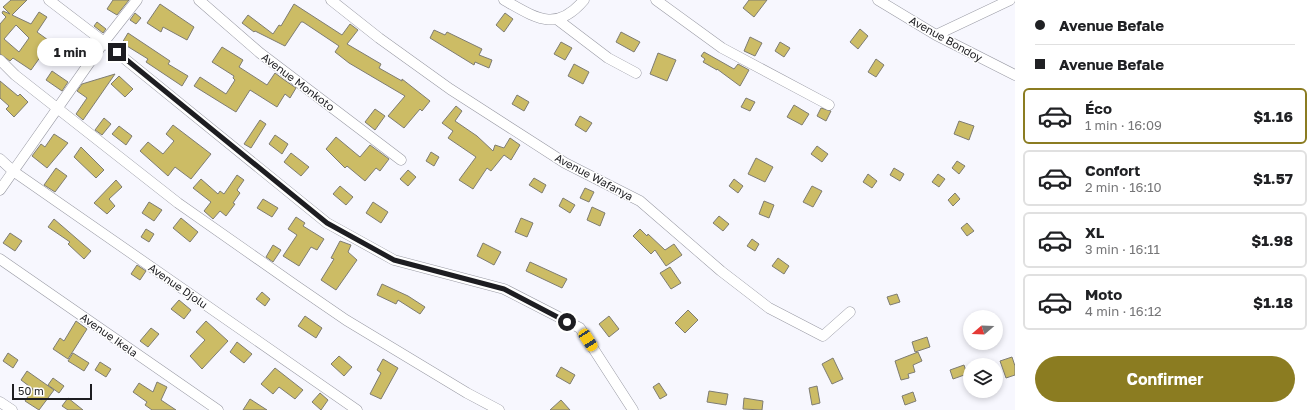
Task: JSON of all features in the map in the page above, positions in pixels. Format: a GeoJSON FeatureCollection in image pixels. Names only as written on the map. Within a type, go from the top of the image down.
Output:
{"type":"FeatureCollection","features":[{"type":"Feature","properties":{"kind":"street"},"geometry":{"type":"LineString","coordinates":[[49,0],[104,42],[327,223],[394,260],[504,289],[580,328],[633,410]]}},
{"type":"Feature","properties":{"kind":"street"},"geometry":{"type":"LineString","coordinates":[[0,190],[104,42],[137,0]]}},
{"type":"Feature","properties":{"kind":"street","name":"Avenue Monkoto"},"geometry":{"type":"LineString","coordinates":[[199,0],[260,53],[401,160]]}},
{"type":"Feature","properties":{"kind":"street","name":"Avenue Wafanya"},"geometry":{"type":"LineString","coordinates":[[331,0],[379,38],[450,89],[565,163],[640,201],[721,271],[769,308],[823,336],[850,312]]}},
{"type":"Feature","properties":{"kind":"street"},"geometry":{"type":"LineString","coordinates":[[504,0],[543,20],[558,20],[574,11],[584,0]]}},
{"type":"Feature","properties":{"kind":"street"},"geometry":{"type":"LineString","coordinates":[[656,0],[722,48],[829,105]]}},
{"type":"Feature","properties":{"kind":"street","name":"Avenue Bondoy"},"geometry":{"type":"LineString","coordinates":[[878,0],[936,35],[1015,76]]}},
{"type":"Feature","properties":{"kind":"street"},"geometry":{"type":"LineString","coordinates":[[936,35],[1010,0]]}},
{"type":"Feature","properties":{"kind":"street"},"geometry":{"type":"LineString","coordinates":[[558,20],[608,58],[636,73]]}},
{"type":"Feature","properties":{"kind":"street"},"geometry":{"type":"LineString","coordinates":[[0,60],[15,75],[178,203],[339,316],[467,393],[499,410]]}},
{"type":"Feature","properties":{"kind":"street","name":"Avenue Djolu"},"geometry":{"type":"LineString","coordinates":[[0,159],[13,171],[357,410]]}},
{"type":"Feature","properties":{"kind":"street","name":"Avenue Ikela"},"geometry":{"type":"LineString","coordinates":[[0,260],[218,410]]}},
{"type":"Feature","properties":{"kind":"street"},"geometry":{"type":"LineString","coordinates":[[0,402],[12,410]]}},
{"type":"Feature","properties":{"kind":"building"},"geometry":{"type":"Polygon","coordinates":[[[11,0],[27,0],[12,15],[31,24],[39,12],[47,17],[37,32],[55,45],[50,52],[46,49],[31,70],[13,58],[10,61],[0,54],[0,24],[6,17],[2,13],[3,11],[10,14],[3,7],[11,0]],[[16,25],[4,39],[19,52],[29,38],[16,25]]]}},
{"type":"Feature","properties":{"kind":"building"},"geometry":{"type":"Polygon","coordinates":[[[113,0],[129,0],[117,15],[107,9],[113,0]]]}},
{"type":"Feature","properties":{"kind":"building"},"geometry":{"type":"Polygon","coordinates":[[[749,0],[767,0],[754,17],[743,8],[749,0]]]}},
{"type":"Feature","properties":{"kind":"building"},"geometry":{"type":"Polygon","coordinates":[[[160,4],[194,27],[187,40],[163,27],[161,32],[147,23],[160,4]]]}},
{"type":"Feature","properties":{"kind":"building"},"geometry":{"type":"Polygon","coordinates":[[[294,4],[342,35],[350,24],[358,30],[347,44],[381,64],[379,68],[402,81],[402,79],[430,101],[422,111],[420,109],[404,128],[388,116],[405,96],[349,63],[335,52],[339,46],[303,22],[301,22],[285,46],[255,31],[254,32],[242,23],[248,15],[273,34],[279,25],[281,26],[294,4]]]}},
{"type":"Feature","properties":{"kind":"building"},"geometry":{"type":"Polygon","coordinates":[[[135,13],[141,18],[136,24],[130,20],[135,13]]]}},
{"type":"Feature","properties":{"kind":"building"},"geometry":{"type":"Polygon","coordinates":[[[505,13],[513,19],[504,32],[496,25],[505,13]]]}},
{"type":"Feature","properties":{"kind":"building"},"geometry":{"type":"Polygon","coordinates":[[[97,22],[106,29],[103,33],[94,26],[97,22]]]}},
{"type":"Feature","properties":{"kind":"building"},"geometry":{"type":"Polygon","coordinates":[[[860,29],[868,36],[858,49],[850,42],[860,29]]]}},
{"type":"Feature","properties":{"kind":"building"},"geometry":{"type":"Polygon","coordinates":[[[434,30],[445,35],[447,32],[482,49],[479,55],[492,60],[489,68],[475,62],[474,65],[430,38],[434,30]]]}},
{"type":"Feature","properties":{"kind":"building"},"geometry":{"type":"Polygon","coordinates":[[[621,32],[640,42],[634,52],[616,42],[621,32]]]}},
{"type":"Feature","properties":{"kind":"building"},"geometry":{"type":"Polygon","coordinates":[[[128,33],[170,61],[168,64],[188,76],[182,86],[146,62],[148,59],[122,43],[128,33]]]}},
{"type":"Feature","properties":{"kind":"building"},"geometry":{"type":"Polygon","coordinates":[[[750,37],[762,43],[755,56],[744,51],[750,37]]]}},
{"type":"Feature","properties":{"kind":"building"},"geometry":{"type":"Polygon","coordinates":[[[561,42],[572,48],[565,60],[554,54],[561,42]]]}},
{"type":"Feature","properties":{"kind":"building"},"geometry":{"type":"Polygon","coordinates":[[[780,42],[790,48],[784,57],[775,51],[780,42]]]}},
{"type":"Feature","properties":{"kind":"building"},"geometry":{"type":"Polygon","coordinates":[[[222,47],[243,60],[239,67],[267,85],[275,73],[296,88],[290,98],[285,94],[277,107],[250,90],[236,112],[194,86],[200,77],[226,94],[235,80],[233,78],[234,76],[212,62],[222,47]]]}},
{"type":"Feature","properties":{"kind":"building"},"geometry":{"type":"Polygon","coordinates":[[[704,52],[734,69],[738,64],[749,70],[740,86],[717,69],[703,62],[705,59],[701,56],[704,52]]]}},
{"type":"Feature","properties":{"kind":"building"},"geometry":{"type":"Polygon","coordinates":[[[658,53],[676,60],[667,81],[650,74],[658,53]]]}},
{"type":"Feature","properties":{"kind":"building"},"geometry":{"type":"Polygon","coordinates":[[[876,59],[884,65],[876,77],[868,72],[876,59]]]}},
{"type":"Feature","properties":{"kind":"building"},"geometry":{"type":"Polygon","coordinates":[[[574,64],[589,72],[583,84],[568,76],[574,64]]]}},
{"type":"Feature","properties":{"kind":"building"},"geometry":{"type":"Polygon","coordinates":[[[52,71],[68,82],[62,91],[46,80],[52,71]]]}},
{"type":"Feature","properties":{"kind":"building"},"geometry":{"type":"Polygon","coordinates":[[[115,74],[83,120],[76,114],[87,98],[77,91],[82,84],[115,74]]]}},
{"type":"Feature","properties":{"kind":"building"},"geometry":{"type":"Polygon","coordinates":[[[119,76],[133,89],[125,97],[111,84],[119,76]]]}},
{"type":"Feature","properties":{"kind":"building"},"geometry":{"type":"Polygon","coordinates":[[[0,81],[18,96],[20,94],[28,102],[14,117],[6,109],[9,106],[0,98],[0,81]]]}},
{"type":"Feature","properties":{"kind":"building"},"geometry":{"type":"Polygon","coordinates":[[[517,95],[529,102],[524,111],[512,104],[517,95]]]}},
{"type":"Feature","properties":{"kind":"building"},"geometry":{"type":"Polygon","coordinates":[[[746,98],[755,102],[750,111],[741,107],[746,98]]]}},
{"type":"Feature","properties":{"kind":"building"},"geometry":{"type":"Polygon","coordinates":[[[794,105],[809,114],[802,125],[787,117],[794,105]]]}},
{"type":"Feature","properties":{"kind":"building"},"geometry":{"type":"Polygon","coordinates":[[[456,106],[462,111],[455,121],[477,136],[493,151],[495,145],[504,148],[510,138],[520,145],[511,160],[504,155],[491,171],[487,168],[473,189],[459,180],[476,157],[448,138],[453,131],[442,123],[456,106]]]}},
{"type":"Feature","properties":{"kind":"building"},"geometry":{"type":"Polygon","coordinates":[[[821,108],[831,111],[826,121],[817,116],[821,108]]]}},
{"type":"Feature","properties":{"kind":"building"},"geometry":{"type":"Polygon","coordinates":[[[375,109],[385,116],[375,130],[365,122],[375,109]]]}},
{"type":"Feature","properties":{"kind":"building"},"geometry":{"type":"Polygon","coordinates":[[[580,116],[592,123],[586,132],[575,125],[580,116]]]}},
{"type":"Feature","properties":{"kind":"building"},"geometry":{"type":"Polygon","coordinates":[[[104,118],[111,124],[102,135],[95,130],[104,118]]]}},
{"type":"Feature","properties":{"kind":"building"},"geometry":{"type":"Polygon","coordinates":[[[260,120],[266,124],[251,148],[244,144],[260,120]]]}},
{"type":"Feature","properties":{"kind":"building"},"geometry":{"type":"Polygon","coordinates":[[[959,121],[974,126],[969,140],[954,134],[959,121]]]}},
{"type":"Feature","properties":{"kind":"building"},"geometry":{"type":"Polygon","coordinates":[[[173,125],[211,154],[191,179],[175,167],[168,176],[140,151],[148,142],[163,154],[174,141],[166,134],[173,125]]]}},
{"type":"Feature","properties":{"kind":"building"},"geometry":{"type":"Polygon","coordinates":[[[119,126],[132,136],[126,145],[112,134],[119,126]]]}},
{"type":"Feature","properties":{"kind":"building"},"geometry":{"type":"Polygon","coordinates":[[[54,134],[68,143],[47,168],[32,156],[41,144],[45,147],[54,134]]]}},
{"type":"Feature","properties":{"kind":"building"},"geometry":{"type":"Polygon","coordinates":[[[275,135],[288,144],[282,154],[269,144],[275,135]]]}},
{"type":"Feature","properties":{"kind":"building"},"geometry":{"type":"Polygon","coordinates":[[[336,137],[360,157],[370,145],[389,159],[380,171],[376,168],[365,181],[347,166],[345,168],[326,149],[336,137]]]}},
{"type":"Feature","properties":{"kind":"building"},"geometry":{"type":"Polygon","coordinates":[[[817,146],[828,154],[822,162],[811,154],[817,146]]]}},
{"type":"Feature","properties":{"kind":"building"},"geometry":{"type":"Polygon","coordinates":[[[81,147],[104,170],[96,178],[74,157],[81,147]]]}},
{"type":"Feature","properties":{"kind":"building"},"geometry":{"type":"Polygon","coordinates":[[[431,152],[439,157],[434,166],[426,161],[431,152]]]}},
{"type":"Feature","properties":{"kind":"building"},"geometry":{"type":"Polygon","coordinates":[[[291,153],[309,167],[301,176],[284,162],[291,153]]]}},
{"type":"Feature","properties":{"kind":"building"},"geometry":{"type":"Polygon","coordinates":[[[756,158],[773,167],[765,182],[748,174],[756,158]]]}},
{"type":"Feature","properties":{"kind":"building"},"geometry":{"type":"Polygon","coordinates":[[[957,161],[965,166],[959,174],[952,168],[957,161]]]}},
{"type":"Feature","properties":{"kind":"building"},"geometry":{"type":"Polygon","coordinates":[[[56,168],[67,176],[55,192],[44,185],[56,168]]]}},
{"type":"Feature","properties":{"kind":"building"},"geometry":{"type":"Polygon","coordinates":[[[894,168],[904,174],[900,181],[890,175],[894,168]]]}},
{"type":"Feature","properties":{"kind":"building"},"geometry":{"type":"Polygon","coordinates":[[[408,170],[416,177],[408,186],[400,179],[408,170]]]}},
{"type":"Feature","properties":{"kind":"building"},"geometry":{"type":"Polygon","coordinates":[[[868,174],[877,181],[872,188],[863,182],[868,174]]]}},
{"type":"Feature","properties":{"kind":"building"},"geometry":{"type":"Polygon","coordinates":[[[938,174],[945,179],[939,187],[932,182],[938,174]]]}},
{"type":"Feature","properties":{"kind":"building"},"geometry":{"type":"Polygon","coordinates":[[[237,175],[244,180],[237,190],[240,193],[233,203],[235,204],[226,216],[220,211],[213,219],[204,211],[211,202],[193,188],[201,179],[218,194],[220,191],[224,194],[237,175]]]}},
{"type":"Feature","properties":{"kind":"building"},"geometry":{"type":"Polygon","coordinates":[[[534,178],[546,185],[542,193],[529,185],[534,178]]]}},
{"type":"Feature","properties":{"kind":"building"},"geometry":{"type":"Polygon","coordinates":[[[734,179],[743,186],[738,193],[729,186],[734,179]]]}},
{"type":"Feature","properties":{"kind":"building"},"geometry":{"type":"Polygon","coordinates":[[[116,180],[122,187],[109,199],[115,206],[107,214],[94,203],[116,180]]]}},
{"type":"Feature","properties":{"kind":"building"},"geometry":{"type":"Polygon","coordinates":[[[340,186],[353,197],[346,205],[333,194],[340,186]]]}},
{"type":"Feature","properties":{"kind":"building"},"geometry":{"type":"Polygon","coordinates":[[[812,186],[822,191],[813,207],[803,202],[812,186]]]}},
{"type":"Feature","properties":{"kind":"building"},"geometry":{"type":"Polygon","coordinates":[[[585,188],[594,192],[589,202],[580,198],[585,188]]]}},
{"type":"Feature","properties":{"kind":"building"},"geometry":{"type":"Polygon","coordinates":[[[955,193],[960,199],[953,206],[948,200],[955,193]]]}},
{"type":"Feature","properties":{"kind":"building"},"geometry":{"type":"Polygon","coordinates":[[[563,198],[575,205],[570,213],[559,206],[563,198]]]}},
{"type":"Feature","properties":{"kind":"building"},"geometry":{"type":"Polygon","coordinates":[[[263,199],[278,208],[272,217],[257,208],[263,199]]]}},
{"type":"Feature","properties":{"kind":"building"},"geometry":{"type":"Polygon","coordinates":[[[764,201],[774,205],[769,218],[759,214],[764,201]]]}},
{"type":"Feature","properties":{"kind":"building"},"geometry":{"type":"Polygon","coordinates":[[[149,202],[162,210],[154,221],[142,213],[149,202]]]}},
{"type":"Feature","properties":{"kind":"building"},"geometry":{"type":"Polygon","coordinates":[[[373,202],[388,212],[381,223],[366,213],[373,202]]]}},
{"type":"Feature","properties":{"kind":"building"},"geometry":{"type":"Polygon","coordinates":[[[592,207],[605,213],[600,226],[587,220],[592,207]]]}},
{"type":"Feature","properties":{"kind":"building"},"geometry":{"type":"Polygon","coordinates":[[[719,216],[729,224],[723,231],[713,223],[719,216]]]}},
{"type":"Feature","properties":{"kind":"building"},"geometry":{"type":"Polygon","coordinates":[[[296,217],[305,223],[303,226],[324,239],[317,250],[311,247],[299,266],[283,256],[297,235],[288,229],[296,217]]]}},
{"type":"Feature","properties":{"kind":"building"},"geometry":{"type":"Polygon","coordinates":[[[181,218],[198,232],[190,242],[173,228],[181,218]]]}},
{"type":"Feature","properties":{"kind":"building"},"geometry":{"type":"Polygon","coordinates":[[[521,218],[533,223],[527,237],[515,232],[521,218]]]}},
{"type":"Feature","properties":{"kind":"building"},"geometry":{"type":"Polygon","coordinates":[[[54,219],[91,251],[84,259],[68,244],[70,242],[48,227],[54,219]]]}},
{"type":"Feature","properties":{"kind":"building"},"geometry":{"type":"Polygon","coordinates":[[[967,223],[974,231],[967,236],[961,228],[967,223]]]}},
{"type":"Feature","properties":{"kind":"building"},"geometry":{"type":"Polygon","coordinates":[[[146,229],[154,234],[149,242],[141,237],[146,229]]]}},
{"type":"Feature","properties":{"kind":"building"},"geometry":{"type":"Polygon","coordinates":[[[640,229],[647,236],[648,234],[665,250],[674,244],[682,255],[666,266],[655,250],[651,254],[633,236],[640,229]]]}},
{"type":"Feature","properties":{"kind":"building"},"geometry":{"type":"Polygon","coordinates":[[[10,233],[22,241],[15,251],[3,243],[10,233]]]}},
{"type":"Feature","properties":{"kind":"building"},"geometry":{"type":"Polygon","coordinates":[[[752,239],[759,244],[755,251],[747,246],[752,239]]]}},
{"type":"Feature","properties":{"kind":"building"},"geometry":{"type":"Polygon","coordinates":[[[340,241],[351,245],[348,252],[357,260],[336,290],[321,280],[334,259],[331,258],[340,241]]]}},
{"type":"Feature","properties":{"kind":"building"},"geometry":{"type":"Polygon","coordinates":[[[483,243],[501,252],[494,265],[477,256],[483,243]]]}},
{"type":"Feature","properties":{"kind":"building"},"geometry":{"type":"Polygon","coordinates":[[[273,245],[281,250],[273,262],[266,257],[273,245]]]}},
{"type":"Feature","properties":{"kind":"building"},"geometry":{"type":"Polygon","coordinates":[[[778,258],[789,266],[784,274],[772,266],[778,258]]]}},
{"type":"Feature","properties":{"kind":"building"},"geometry":{"type":"Polygon","coordinates":[[[530,262],[567,279],[562,288],[526,271],[530,262]]]}},
{"type":"Feature","properties":{"kind":"building"},"geometry":{"type":"Polygon","coordinates":[[[137,265],[146,271],[140,280],[131,274],[137,265]]]}},
{"type":"Feature","properties":{"kind":"building"},"geometry":{"type":"Polygon","coordinates":[[[670,267],[681,283],[671,289],[660,273],[670,267]]]}},
{"type":"Feature","properties":{"kind":"building"},"geometry":{"type":"Polygon","coordinates":[[[382,284],[408,296],[425,307],[420,314],[398,300],[396,304],[377,295],[382,284]]]}},
{"type":"Feature","properties":{"kind":"building"},"geometry":{"type":"Polygon","coordinates":[[[262,292],[270,299],[265,306],[256,299],[262,292]]]}},
{"type":"Feature","properties":{"kind":"building"},"geometry":{"type":"Polygon","coordinates":[[[897,294],[900,302],[890,305],[887,297],[897,294]]]}},
{"type":"Feature","properties":{"kind":"building"},"geometry":{"type":"Polygon","coordinates":[[[179,300],[191,310],[184,319],[171,309],[179,300]]]}},
{"type":"Feature","properties":{"kind":"building"},"geometry":{"type":"Polygon","coordinates":[[[688,310],[698,320],[685,333],[675,323],[688,310]]]}},
{"type":"Feature","properties":{"kind":"building"},"geometry":{"type":"Polygon","coordinates":[[[305,316],[322,328],[316,338],[298,326],[305,316]]]}},
{"type":"Feature","properties":{"kind":"building"},"geometry":{"type":"Polygon","coordinates":[[[609,316],[619,329],[609,337],[599,324],[609,316]]]}},
{"type":"Feature","properties":{"kind":"building"},"geometry":{"type":"Polygon","coordinates":[[[76,321],[87,329],[68,359],[53,349],[60,338],[64,341],[76,321]]]}},
{"type":"Feature","properties":{"kind":"building"},"geometry":{"type":"Polygon","coordinates":[[[206,321],[228,341],[202,369],[190,356],[205,340],[196,332],[206,321]]]}},
{"type":"Feature","properties":{"kind":"building"},"geometry":{"type":"Polygon","coordinates":[[[151,328],[159,334],[148,347],[140,341],[151,328]]]}},
{"type":"Feature","properties":{"kind":"building"},"geometry":{"type":"Polygon","coordinates":[[[927,337],[930,347],[915,352],[912,342],[927,337]]]}},
{"type":"Feature","properties":{"kind":"building"},"geometry":{"type":"Polygon","coordinates":[[[237,342],[252,354],[244,363],[230,352],[237,342]]]}},
{"type":"Feature","properties":{"kind":"building"},"geometry":{"type":"Polygon","coordinates":[[[918,352],[922,361],[913,365],[915,372],[908,374],[909,378],[901,380],[895,361],[918,352]]]}},
{"type":"Feature","properties":{"kind":"building"},"geometry":{"type":"Polygon","coordinates":[[[8,353],[18,360],[13,368],[3,361],[8,353]]]}},
{"type":"Feature","properties":{"kind":"building"},"geometry":{"type":"Polygon","coordinates":[[[73,353],[89,363],[84,371],[68,361],[73,353]]]}},
{"type":"Feature","properties":{"kind":"building"},"geometry":{"type":"Polygon","coordinates":[[[339,356],[352,367],[344,376],[331,364],[339,356]]]}},
{"type":"Feature","properties":{"kind":"building"},"geometry":{"type":"Polygon","coordinates":[[[1012,357],[1015,366],[1015,375],[1006,378],[1003,370],[1003,360],[1012,357]]]}},
{"type":"Feature","properties":{"kind":"building"},"geometry":{"type":"Polygon","coordinates":[[[833,358],[843,379],[832,384],[822,364],[833,358]]]}},
{"type":"Feature","properties":{"kind":"building"},"geometry":{"type":"Polygon","coordinates":[[[383,359],[398,368],[381,399],[370,394],[381,373],[377,370],[383,359]]]}},
{"type":"Feature","properties":{"kind":"building"},"geometry":{"type":"Polygon","coordinates":[[[100,362],[111,369],[106,377],[95,370],[100,362]]]}},
{"type":"Feature","properties":{"kind":"building"},"geometry":{"type":"Polygon","coordinates":[[[963,365],[963,375],[953,379],[950,370],[963,365]]]}},
{"type":"Feature","properties":{"kind":"building"},"geometry":{"type":"Polygon","coordinates":[[[561,367],[575,375],[570,384],[556,376],[561,367]]]}},
{"type":"Feature","properties":{"kind":"building"},"geometry":{"type":"Polygon","coordinates":[[[275,368],[303,390],[295,399],[279,387],[273,394],[261,384],[275,368]]]}},
{"type":"Feature","properties":{"kind":"building"},"geometry":{"type":"Polygon","coordinates":[[[27,371],[54,390],[39,410],[25,401],[33,389],[21,380],[27,371]]]}},
{"type":"Feature","properties":{"kind":"building"},"geometry":{"type":"Polygon","coordinates":[[[53,378],[64,386],[59,393],[48,385],[53,378]]]}},
{"type":"Feature","properties":{"kind":"building"},"geometry":{"type":"Polygon","coordinates":[[[157,382],[167,387],[161,400],[176,410],[152,410],[145,405],[147,402],[133,392],[139,383],[153,392],[157,382]]]}},
{"type":"Feature","properties":{"kind":"building"},"geometry":{"type":"Polygon","coordinates":[[[659,383],[667,395],[660,399],[653,387],[659,383]]]}},
{"type":"Feature","properties":{"kind":"building"},"geometry":{"type":"Polygon","coordinates":[[[817,386],[820,403],[812,405],[809,388],[817,386]]]}},
{"type":"Feature","properties":{"kind":"building"},"geometry":{"type":"Polygon","coordinates":[[[709,391],[728,394],[726,405],[707,402],[709,391]]]}},
{"type":"Feature","properties":{"kind":"building"},"geometry":{"type":"Polygon","coordinates":[[[913,392],[916,401],[905,405],[902,396],[913,392]]]}},
{"type":"Feature","properties":{"kind":"building"},"geometry":{"type":"Polygon","coordinates":[[[320,393],[328,400],[321,410],[312,402],[320,393]]]}},
{"type":"Feature","properties":{"kind":"building"},"geometry":{"type":"Polygon","coordinates":[[[68,398],[83,410],[68,410],[62,406],[68,398]]]}},
{"type":"Feature","properties":{"kind":"building"},"geometry":{"type":"Polygon","coordinates":[[[744,398],[763,401],[762,410],[743,409],[744,398]]]}},
{"type":"Feature","properties":{"kind":"building"},"geometry":{"type":"Polygon","coordinates":[[[250,399],[267,410],[243,410],[250,399]]]}},
{"type":"Feature","properties":{"kind":"building"},"geometry":{"type":"Polygon","coordinates":[[[561,400],[570,410],[550,410],[561,400]]]}},
{"type":"Feature","properties":{"kind":"route"},"geometry":{"type":"LineString","coordinates":[[117,52],[327,223],[394,260],[504,289],[567,322]]}}]}
